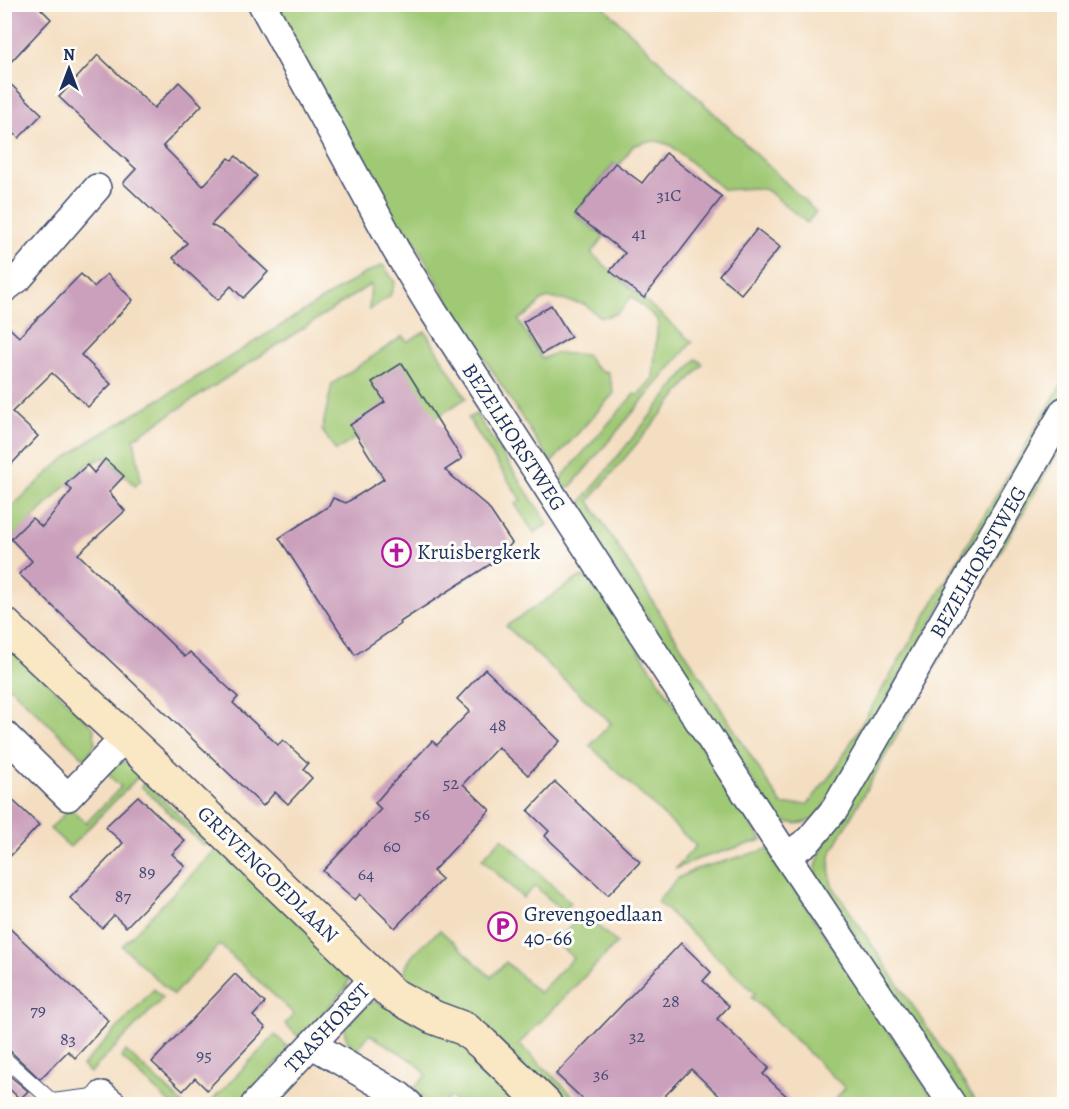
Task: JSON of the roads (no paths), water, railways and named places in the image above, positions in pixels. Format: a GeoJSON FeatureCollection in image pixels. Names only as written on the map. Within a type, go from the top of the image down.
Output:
{"type":"FeatureCollection","features":[{"type":"Feature","properties":{"kind":"street","name":"BEZELHORSTWEG"},"geometry":{"type":"LineString","coordinates":[[262,4],[396,250],[433,311],[787,856],[952,1104]]}},
{"type":"Feature","properties":{"kind":"street"},"geometry":{"type":"LineString","coordinates":[[4,289],[19,278],[97,188]]}},
{"type":"Feature","properties":{"kind":"street","name":"BEZELHORSTWEG"},"geometry":{"type":"LineString","coordinates":[[787,856],[809,840],[835,809],[1065,411]]}},
{"type":"Feature","properties":{"kind":"street","name":"GREVENGOEDLAAN"},"geometry":{"type":"LineString","coordinates":[[4,624],[392,994],[410,1006],[465,1029],[545,1104]]}},
{"type":"Feature","properties":{"kind":"street"},"geometry":{"type":"LineString","coordinates":[[4,734],[68,797],[125,737]]}},
{"type":"Feature","properties":{"kind":"street","name":"TRASHORST"},"geometry":{"type":"LineString","coordinates":[[255,1104],[375,977]]}},
{"type":"Feature","properties":{"kind":"street"},"geometry":{"type":"LineString","coordinates":[[313,1045],[400,1095],[409,1104]]}},
{"type":"Feature","properties":{"kind":"lane"},"geometry":{"type":"LineString","coordinates":[[4,1058],[52,1101],[107,1100]]}},
{"type":"Feature","properties":{"kind":"place","name":"Kruisbergkerk"},"geometry":{"type":"Point","coordinates":[396,552]}},
{"type":"Feature","properties":{"kind":"place","name":"Grevengoedlaan 40-66"},"geometry":{"type":"Point","coordinates":[503,926]}}]}
